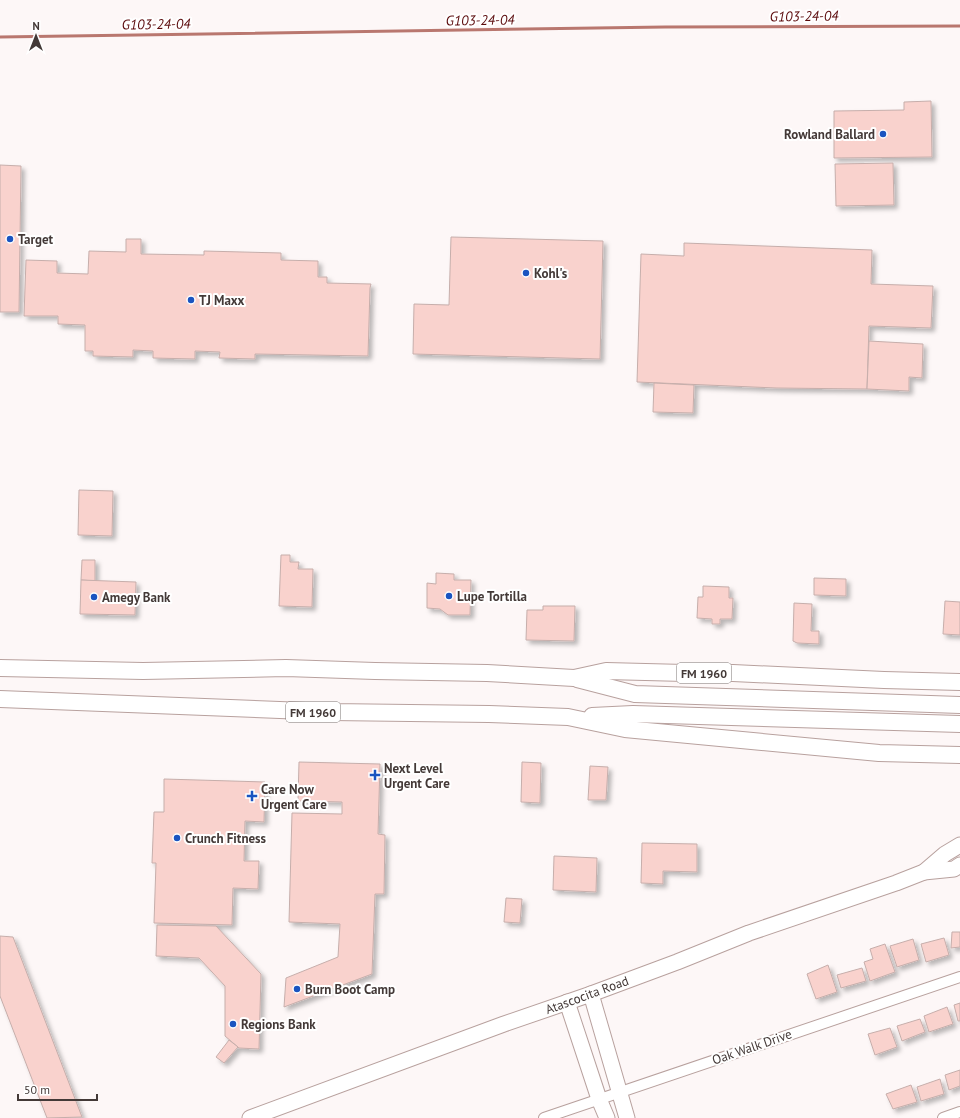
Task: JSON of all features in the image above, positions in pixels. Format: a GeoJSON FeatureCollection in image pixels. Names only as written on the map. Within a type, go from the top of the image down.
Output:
{"type":"FeatureCollection","features":[{"type":"Feature","properties":{"kind":"main road","name":"FM 1960"},"geometry":{"type":"LineString","coordinates":[[0,668],[143,671],[286,668],[487,673],[574,678],[606,671],[733,673],[960,682]]}},
{"type":"Feature","properties":{"kind":"main road"},"geometry":{"type":"LineString","coordinates":[[574,678],[635,694],[960,705]]}},
{"type":"Feature","properties":{"kind":"main road","name":"FM 1960"},"geometry":{"type":"LineString","coordinates":[[0,699],[331,712],[489,714],[568,717],[633,730],[879,753],[957,757]]}},
{"type":"Feature","properties":{"kind":"main road"},"geometry":{"type":"LineString","coordinates":[[568,717],[633,714],[960,724]]}},
{"type":"Feature","properties":{"kind":"main road","name":"Atascocita Road"},"geometry":{"type":"LineString","coordinates":[[250,1118],[591,994],[749,933],[896,884],[924,872],[945,854],[960,845]]}},
{"type":"Feature","properties":{"kind":"main road","name":"Atascocita Road"},"geometry":{"type":"LineString","coordinates":[[924,872],[954,869],[960,865]]}},
{"type":"Feature","properties":{"kind":"main road"},"geometry":{"type":"LineString","coordinates":[[591,994],[627,1118]]}},
{"type":"Feature","properties":{"kind":"main road"},"geometry":{"type":"LineString","coordinates":[[567,1002],[599,1099],[607,1118]]}},
{"type":"Feature","properties":{"kind":"street","name":"Oak Walk Drive"},"geometry":{"type":"LineString","coordinates":[[544,1118],[960,977]]}},
{"type":"Feature","properties":{"kind":"street"},"geometry":{"type":"LineString","coordinates":[[943,1118],[960,1112]]}},
{"type":"Feature","properties":{"kind":"building","name":"Rowland Ballard"},"geometry":{"type":"Polygon","coordinates":[[[931,101],[932,157],[834,158],[834,111],[904,110],[904,102],[931,101]]]}},
{"type":"Feature","properties":{"kind":"building"},"geometry":{"type":"Polygon","coordinates":[[[893,163],[894,205],[836,206],[835,164],[893,163]]]}},
{"type":"Feature","properties":{"kind":"building","name":"Target"},"geometry":{"type":"Polygon","coordinates":[[[0,165],[21,166],[19,312],[0,312],[0,165]]]}},
{"type":"Feature","properties":{"kind":"building","name":"Kohl's"},"geometry":{"type":"Polygon","coordinates":[[[451,237],[603,241],[600,359],[413,354],[414,304],[449,305],[451,237]]]}},
{"type":"Feature","properties":{"kind":"building"},"geometry":{"type":"Polygon","coordinates":[[[126,239],[141,239],[141,254],[204,255],[204,251],[281,253],[281,260],[318,261],[318,277],[327,277],[327,283],[371,284],[368,356],[255,354],[255,359],[219,358],[220,352],[195,351],[195,359],[153,358],[153,351],[133,350],[133,357],[93,356],[93,351],[85,351],[85,325],[58,324],[58,316],[24,316],[26,260],[57,261],[57,273],[88,274],[89,251],[126,252],[126,239]]]}},
{"type":"Feature","properties":{"kind":"building"},"geometry":{"type":"Polygon","coordinates":[[[684,243],[872,250],[871,284],[933,286],[931,328],[869,326],[867,389],[776,388],[637,382],[641,254],[684,256],[684,243]]]}},
{"type":"Feature","properties":{"kind":"building"},"geometry":{"type":"Polygon","coordinates":[[[869,341],[923,344],[922,378],[909,377],[909,391],[867,389],[869,341]]]}},
{"type":"Feature","properties":{"kind":"building"},"geometry":{"type":"Polygon","coordinates":[[[654,383],[694,385],[693,413],[653,412],[654,383]]]}},
{"type":"Feature","properties":{"kind":"building"},"geometry":{"type":"Polygon","coordinates":[[[79,490],[113,491],[112,536],[78,535],[79,490]]]}},
{"type":"Feature","properties":{"kind":"building"},"geometry":{"type":"Polygon","coordinates":[[[281,555],[290,555],[290,562],[299,562],[298,569],[313,569],[312,607],[279,606],[281,555]]]}},
{"type":"Feature","properties":{"kind":"building"},"geometry":{"type":"Polygon","coordinates":[[[82,560],[95,560],[95,581],[81,580],[82,560]]]}},
{"type":"Feature","properties":{"kind":"building","name":"Lupe Tortilla"},"geometry":{"type":"Polygon","coordinates":[[[436,573],[454,574],[454,580],[471,580],[470,615],[448,615],[440,609],[427,608],[427,583],[436,584],[436,573]]]}},
{"type":"Feature","properties":{"kind":"building"},"geometry":{"type":"Polygon","coordinates":[[[814,578],[846,579],[846,596],[814,595],[814,578]]]}},
{"type":"Feature","properties":{"kind":"building"},"geometry":{"type":"Polygon","coordinates":[[[81,580],[136,582],[135,615],[80,614],[81,580]]]}},
{"type":"Feature","properties":{"kind":"building"},"geometry":{"type":"Polygon","coordinates":[[[703,586],[729,587],[729,598],[733,598],[732,619],[720,619],[720,624],[712,624],[712,619],[697,618],[698,597],[703,597],[703,586]]]}},
{"type":"Feature","properties":{"kind":"building"},"geometry":{"type":"Polygon","coordinates":[[[945,601],[960,602],[960,635],[943,634],[945,601]]]}},
{"type":"Feature","properties":{"kind":"building"},"geometry":{"type":"Polygon","coordinates":[[[794,603],[812,604],[811,631],[819,631],[819,644],[797,643],[793,641],[794,603]]]}},
{"type":"Feature","properties":{"kind":"building"},"geometry":{"type":"Polygon","coordinates":[[[543,606],[575,606],[574,641],[526,640],[527,610],[543,610],[543,606]]]}},
{"type":"Feature","properties":{"kind":"building"},"geometry":{"type":"Polygon","coordinates":[[[299,762],[380,764],[378,834],[385,835],[384,894],[375,894],[372,974],[284,1007],[286,978],[338,957],[340,924],[289,922],[292,813],[342,814],[342,802],[298,801],[299,762]]]}},
{"type":"Feature","properties":{"kind":"building"},"geometry":{"type":"Polygon","coordinates":[[[522,762],[541,763],[540,803],[521,802],[522,762]]]}},
{"type":"Feature","properties":{"kind":"building"},"geometry":{"type":"Polygon","coordinates":[[[590,766],[608,767],[606,800],[588,800],[590,766]]]}},
{"type":"Feature","properties":{"kind":"building"},"geometry":{"type":"Polygon","coordinates":[[[164,779],[265,782],[264,822],[245,821],[244,861],[259,861],[258,889],[233,888],[232,925],[154,923],[156,863],[152,863],[154,812],[164,812],[164,779]]]}},
{"type":"Feature","properties":{"kind":"building"},"geometry":{"type":"Polygon","coordinates":[[[642,843],[697,844],[697,872],[663,871],[663,884],[641,883],[642,843]]]}},
{"type":"Feature","properties":{"kind":"building"},"geometry":{"type":"Polygon","coordinates":[[[554,856],[597,858],[596,892],[553,890],[554,856]]]}},
{"type":"Feature","properties":{"kind":"building"},"geometry":{"type":"Polygon","coordinates":[[[506,898],[522,899],[520,923],[504,922],[506,898]]]}},
{"type":"Feature","properties":{"kind":"building"},"geometry":{"type":"Polygon","coordinates":[[[157,925],[216,926],[261,974],[259,1049],[239,1048],[225,1036],[225,986],[199,958],[156,956],[157,925]]]}},
{"type":"Feature","properties":{"kind":"building"},"geometry":{"type":"Polygon","coordinates":[[[952,932],[960,932],[960,947],[951,948],[952,932]]]}},
{"type":"Feature","properties":{"kind":"building"},"geometry":{"type":"Polygon","coordinates":[[[0,936],[13,937],[82,1117],[47,1118],[0,996],[0,936]]]}},
{"type":"Feature","properties":{"kind":"building"},"geometry":{"type":"Polygon","coordinates":[[[944,938],[949,955],[926,962],[921,944],[944,938]]]}},
{"type":"Feature","properties":{"kind":"building"},"geometry":{"type":"Polygon","coordinates":[[[913,939],[919,960],[897,967],[890,946],[913,939]]]}},
{"type":"Feature","properties":{"kind":"building"},"geometry":{"type":"Polygon","coordinates":[[[885,944],[895,972],[870,981],[864,962],[873,959],[870,949],[885,944]]]}},
{"type":"Feature","properties":{"kind":"building"},"geometry":{"type":"Polygon","coordinates":[[[828,965],[837,992],[816,999],[807,974],[828,965]]]}},
{"type":"Feature","properties":{"kind":"building"},"geometry":{"type":"Polygon","coordinates":[[[862,968],[866,981],[841,988],[837,975],[862,968]]]}},
{"type":"Feature","properties":{"kind":"building"},"geometry":{"type":"Polygon","coordinates":[[[960,1003],[960,1021],[958,1021],[954,1005],[960,1003]]]}},
{"type":"Feature","properties":{"kind":"building"},"geometry":{"type":"Polygon","coordinates":[[[947,1007],[953,1024],[929,1032],[924,1016],[947,1007]]]}},
{"type":"Feature","properties":{"kind":"building"},"geometry":{"type":"Polygon","coordinates":[[[920,1019],[925,1032],[902,1041],[897,1026],[920,1019]]]}},
{"type":"Feature","properties":{"kind":"building"},"geometry":{"type":"Polygon","coordinates":[[[890,1028],[897,1047],[875,1055],[868,1034],[890,1028]]]}},
{"type":"Feature","properties":{"kind":"building"},"geometry":{"type":"Polygon","coordinates":[[[229,1040],[238,1047],[224,1063],[216,1057],[229,1040]]]}},
{"type":"Feature","properties":{"kind":"building"},"geometry":{"type":"Polygon","coordinates":[[[960,1070],[960,1086],[949,1090],[945,1075],[960,1070]]]}},
{"type":"Feature","properties":{"kind":"building"},"geometry":{"type":"Polygon","coordinates":[[[940,1079],[944,1094],[921,1101],[917,1087],[940,1079]]]}},
{"type":"Feature","properties":{"kind":"building"},"geometry":{"type":"Polygon","coordinates":[[[911,1085],[917,1102],[893,1109],[886,1094],[911,1085]]]}},
{"type":"Feature","properties":{"kind":"waterway","name":"G103-24-04"},"geometry":{"type":"LineString","coordinates":[[0,37],[665,27],[960,26]]}},
{"type":"Feature","properties":{"kind":"place","name":"Rowland Ballard"},"geometry":{"type":"Point","coordinates":[883,134]}},
{"type":"Feature","properties":{"kind":"place","name":"Target"},"geometry":{"type":"Point","coordinates":[10,239]}},
{"type":"Feature","properties":{"kind":"place","name":"Kohl's"},"geometry":{"type":"Point","coordinates":[526,273]}},
{"type":"Feature","properties":{"kind":"place","name":"TJ Maxx"},"geometry":{"type":"Point","coordinates":[191,300]}},
{"type":"Feature","properties":{"kind":"place","name":"Lupe Tortilla"},"geometry":{"type":"Point","coordinates":[449,596]}},
{"type":"Feature","properties":{"kind":"place","name":"Amegy Bank"},"geometry":{"type":"Point","coordinates":[94,597]}},
{"type":"Feature","properties":{"kind":"place","name":"Next Level Urgent Care"},"geometry":{"type":"Point","coordinates":[375,775]}},
{"type":"Feature","properties":{"kind":"place","name":"Care Now Urgent Care"},"geometry":{"type":"Point","coordinates":[252,796]}},
{"type":"Feature","properties":{"kind":"place","name":"Crunch Fitness"},"geometry":{"type":"Point","coordinates":[177,838]}},
{"type":"Feature","properties":{"kind":"place","name":"Burn Boot Camp"},"geometry":{"type":"Point","coordinates":[297,989]}},
{"type":"Feature","properties":{"kind":"place","name":"Regions Bank"},"geometry":{"type":"Point","coordinates":[233,1024]}}]}
